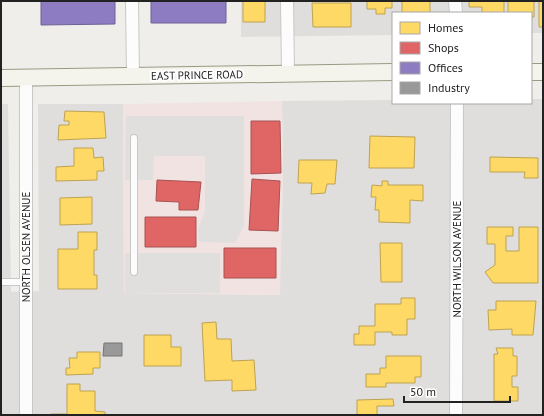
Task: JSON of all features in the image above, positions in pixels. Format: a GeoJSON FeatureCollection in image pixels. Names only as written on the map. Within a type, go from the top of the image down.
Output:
{"type":"FeatureCollection","features":[{"type":"Feature","properties":{"kind":"main road","name":"EAST PRINCE ROAD"},"geometry":{"type":"LineString","coordinates":[[1,78],[392,72]]}},
{"type":"Feature","properties":{"kind":"main road"},"geometry":{"type":"LineString","coordinates":[[532,72],[543,72]]}},
{"type":"Feature","properties":{"kind":"street"},"geometry":{"type":"LineString","coordinates":[[132,1],[133,76]]}},
{"type":"Feature","properties":{"kind":"street"},"geometry":{"type":"LineString","coordinates":[[288,1],[288,74]]}},
{"type":"Feature","properties":{"kind":"street"},"geometry":{"type":"LineString","coordinates":[[455,1],[456,12]]}},
{"type":"Feature","properties":{"kind":"street","name":"NORTH OLSEN AVENUE"},"geometry":{"type":"LineString","coordinates":[[26,78],[26,415]]}},
{"type":"Feature","properties":{"kind":"street","name":"NORTH WILSON AVENUE"},"geometry":{"type":"LineString","coordinates":[[456,415],[457,104]]}},
{"type":"Feature","properties":{"kind":"lane"},"geometry":{"type":"LineString","coordinates":[[134,138],[134,272]]}},
{"type":"Feature","properties":{"kind":"lane"},"geometry":{"type":"LineString","coordinates":[[1,282],[26,282]]}},
{"type":"Feature","properties":{"kind":"shaded area"},"geometry":{"type":"Polygon","coordinates":[[[241,1],[543,1],[543,33],[532,33],[532,12],[392,12],[392,35],[241,37],[241,1]]]}},
{"type":"Feature","properties":{"kind":"shaded area"},"geometry":{"type":"Polygon","coordinates":[[[532,99],[543,99],[543,415],[1,415],[1,292],[39,291],[38,104],[123,104],[124,293],[279,295],[283,178],[282,101],[392,100],[392,104],[532,104],[532,99]]]}},
{"type":"Feature","properties":{"kind":"shaded area"},"geometry":{"type":"Polygon","coordinates":[[[282,101],[283,178],[280,295],[124,293],[123,104],[282,101]]]}},
{"type":"Feature","properties":{"kind":"shaded area"},"geometry":{"type":"Polygon","coordinates":[[[1,104],[8,104],[11,292],[1,292],[1,104]]]}},
{"type":"Feature","properties":{"kind":"shaded area"},"geometry":{"type":"Polygon","coordinates":[[[126,116],[244,116],[244,225],[235,243],[199,242],[198,229],[205,212],[205,156],[154,156],[153,180],[125,180],[126,116]]]}},
{"type":"Feature","properties":{"kind":"shaded area"},"geometry":{"type":"Polygon","coordinates":[[[125,253],[220,253],[220,293],[125,293],[125,253]]]}},
{"type":"Feature","properties":{"kind":"building: Homes"},"geometry":{"type":"Polygon","coordinates":[[[243,1],[265,1],[265,22],[243,22],[243,1]]]}},
{"type":"Feature","properties":{"kind":"building: Homes"},"geometry":{"type":"Polygon","coordinates":[[[367,1],[392,1],[392,8],[385,8],[385,14],[376,14],[376,9],[367,9],[367,1]]]}},
{"type":"Feature","properties":{"kind":"building: Homes"},"geometry":{"type":"Polygon","coordinates":[[[402,1],[430,1],[430,12],[402,12],[402,1]]]}},
{"type":"Feature","properties":{"kind":"building: Homes"},"geometry":{"type":"Polygon","coordinates":[[[469,1],[504,1],[504,12],[482,12],[482,7],[469,7],[469,1]]]}},
{"type":"Feature","properties":{"kind":"building: Homes"},"geometry":{"type":"Polygon","coordinates":[[[508,1],[534,1],[534,17],[532,17],[532,12],[508,12],[508,1]]]}},
{"type":"Feature","properties":{"kind":"building: Homes"},"geometry":{"type":"Polygon","coordinates":[[[539,1],[543,1],[543,27],[539,27],[539,1]]]}},
{"type":"Feature","properties":{"kind":"building: Homes"},"geometry":{"type":"Polygon","coordinates":[[[312,3],[351,3],[351,27],[313,27],[312,3]]]}},
{"type":"Feature","properties":{"kind":"building: Homes"},"geometry":{"type":"Polygon","coordinates":[[[65,111],[104,112],[106,138],[58,140],[59,125],[69,125],[69,121],[64,121],[65,111]]]}},
{"type":"Feature","properties":{"kind":"building: Homes"},"geometry":{"type":"Polygon","coordinates":[[[370,136],[415,137],[414,168],[369,168],[370,136]]]}},
{"type":"Feature","properties":{"kind":"building: Homes"},"geometry":{"type":"Polygon","coordinates":[[[74,148],[93,148],[94,158],[103,157],[104,171],[97,171],[97,180],[56,181],[56,167],[74,166],[74,148]]]}},
{"type":"Feature","properties":{"kind":"building: Homes"},"geometry":{"type":"Polygon","coordinates":[[[490,157],[538,158],[538,178],[524,178],[525,172],[490,172],[490,157]]]}},
{"type":"Feature","properties":{"kind":"building: Homes"},"geometry":{"type":"Polygon","coordinates":[[[299,160],[337,160],[335,184],[327,184],[325,193],[311,194],[312,183],[298,183],[299,160]]]}},
{"type":"Feature","properties":{"kind":"building: Homes"},"geometry":{"type":"Polygon","coordinates":[[[382,181],[388,181],[388,185],[423,185],[423,201],[410,200],[410,223],[379,222],[379,210],[375,210],[376,197],[371,197],[372,185],[382,186],[382,181]]]}},
{"type":"Feature","properties":{"kind":"building: Homes"},"geometry":{"type":"Polygon","coordinates":[[[92,197],[92,224],[60,225],[60,198],[92,197]]]}},
{"type":"Feature","properties":{"kind":"building: Homes"},"geometry":{"type":"Polygon","coordinates":[[[487,227],[513,227],[513,236],[506,236],[506,251],[519,251],[519,227],[538,227],[538,283],[493,283],[485,272],[495,265],[495,244],[487,244],[487,227]]]}},
{"type":"Feature","properties":{"kind":"building: Homes"},"geometry":{"type":"Polygon","coordinates":[[[78,232],[97,232],[97,250],[94,250],[94,275],[97,275],[97,289],[58,289],[58,249],[78,249],[78,232]]]}},
{"type":"Feature","properties":{"kind":"building: Homes"},"geometry":{"type":"Polygon","coordinates":[[[380,243],[402,243],[402,282],[381,282],[380,243]]]}},
{"type":"Feature","properties":{"kind":"building: Homes"},"geometry":{"type":"Polygon","coordinates":[[[401,298],[415,298],[415,319],[407,319],[407,335],[392,335],[392,332],[375,332],[375,345],[354,345],[354,334],[359,334],[359,326],[375,326],[375,304],[401,304],[401,298]]]}},
{"type":"Feature","properties":{"kind":"building: Homes"},"geometry":{"type":"Polygon","coordinates":[[[496,301],[536,301],[533,335],[512,335],[512,329],[489,330],[488,310],[496,310],[496,301]]]}},
{"type":"Feature","properties":{"kind":"building: Homes"},"geometry":{"type":"Polygon","coordinates":[[[216,322],[217,339],[231,339],[232,361],[254,360],[256,390],[232,391],[232,380],[205,381],[202,323],[216,322]]]}},
{"type":"Feature","properties":{"kind":"building: Homes"},"geometry":{"type":"Polygon","coordinates":[[[144,335],[171,335],[171,347],[181,347],[181,366],[144,366],[144,335]]]}},
{"type":"Feature","properties":{"kind":"building: Homes"},"geometry":{"type":"Polygon","coordinates":[[[496,348],[513,348],[513,356],[517,356],[517,376],[512,376],[512,387],[518,387],[518,401],[494,401],[494,354],[498,354],[496,348]]]}},
{"type":"Feature","properties":{"kind":"building: Homes"},"geometry":{"type":"Polygon","coordinates":[[[77,352],[100,352],[100,368],[93,368],[93,374],[66,375],[66,368],[70,368],[69,358],[77,358],[77,352]]]}},
{"type":"Feature","properties":{"kind":"building: Homes"},"geometry":{"type":"Polygon","coordinates":[[[386,356],[421,356],[421,377],[415,377],[415,383],[386,383],[386,387],[366,387],[366,374],[380,374],[380,368],[386,368],[386,356]]]}},
{"type":"Feature","properties":{"kind":"building: Homes"},"geometry":{"type":"Polygon","coordinates":[[[67,384],[80,384],[80,391],[95,391],[95,411],[105,412],[105,415],[51,415],[67,414],[67,384]]]}},
{"type":"Feature","properties":{"kind":"building: Homes"},"geometry":{"type":"Polygon","coordinates":[[[393,399],[394,406],[377,406],[377,415],[357,415],[357,400],[393,399]]]}},
{"type":"Feature","properties":{"kind":"building: Shops"},"geometry":{"type":"Polygon","coordinates":[[[251,121],[280,121],[281,173],[251,174],[251,121]]]}},
{"type":"Feature","properties":{"kind":"building: Shops"},"geometry":{"type":"Polygon","coordinates":[[[252,179],[280,181],[278,231],[249,230],[252,179]]]}},
{"type":"Feature","properties":{"kind":"building: Shops"},"geometry":{"type":"Polygon","coordinates":[[[157,180],[201,182],[198,210],[179,210],[179,202],[156,201],[157,180]]]}},
{"type":"Feature","properties":{"kind":"building: Shops"},"geometry":{"type":"Polygon","coordinates":[[[145,217],[196,217],[196,247],[145,247],[145,217]]]}},
{"type":"Feature","properties":{"kind":"building: Shops"},"geometry":{"type":"Polygon","coordinates":[[[224,248],[276,248],[276,278],[224,278],[224,248]]]}},
{"type":"Feature","properties":{"kind":"building: Offices"},"geometry":{"type":"Polygon","coordinates":[[[41,1],[115,1],[115,24],[41,25],[41,1]]]}},
{"type":"Feature","properties":{"kind":"building: Offices"},"geometry":{"type":"Polygon","coordinates":[[[151,1],[226,1],[226,23],[151,23],[151,1]]]}},
{"type":"Feature","properties":{"kind":"building: Industry"},"geometry":{"type":"Polygon","coordinates":[[[104,343],[122,343],[122,356],[103,356],[104,343]]]}}]}
